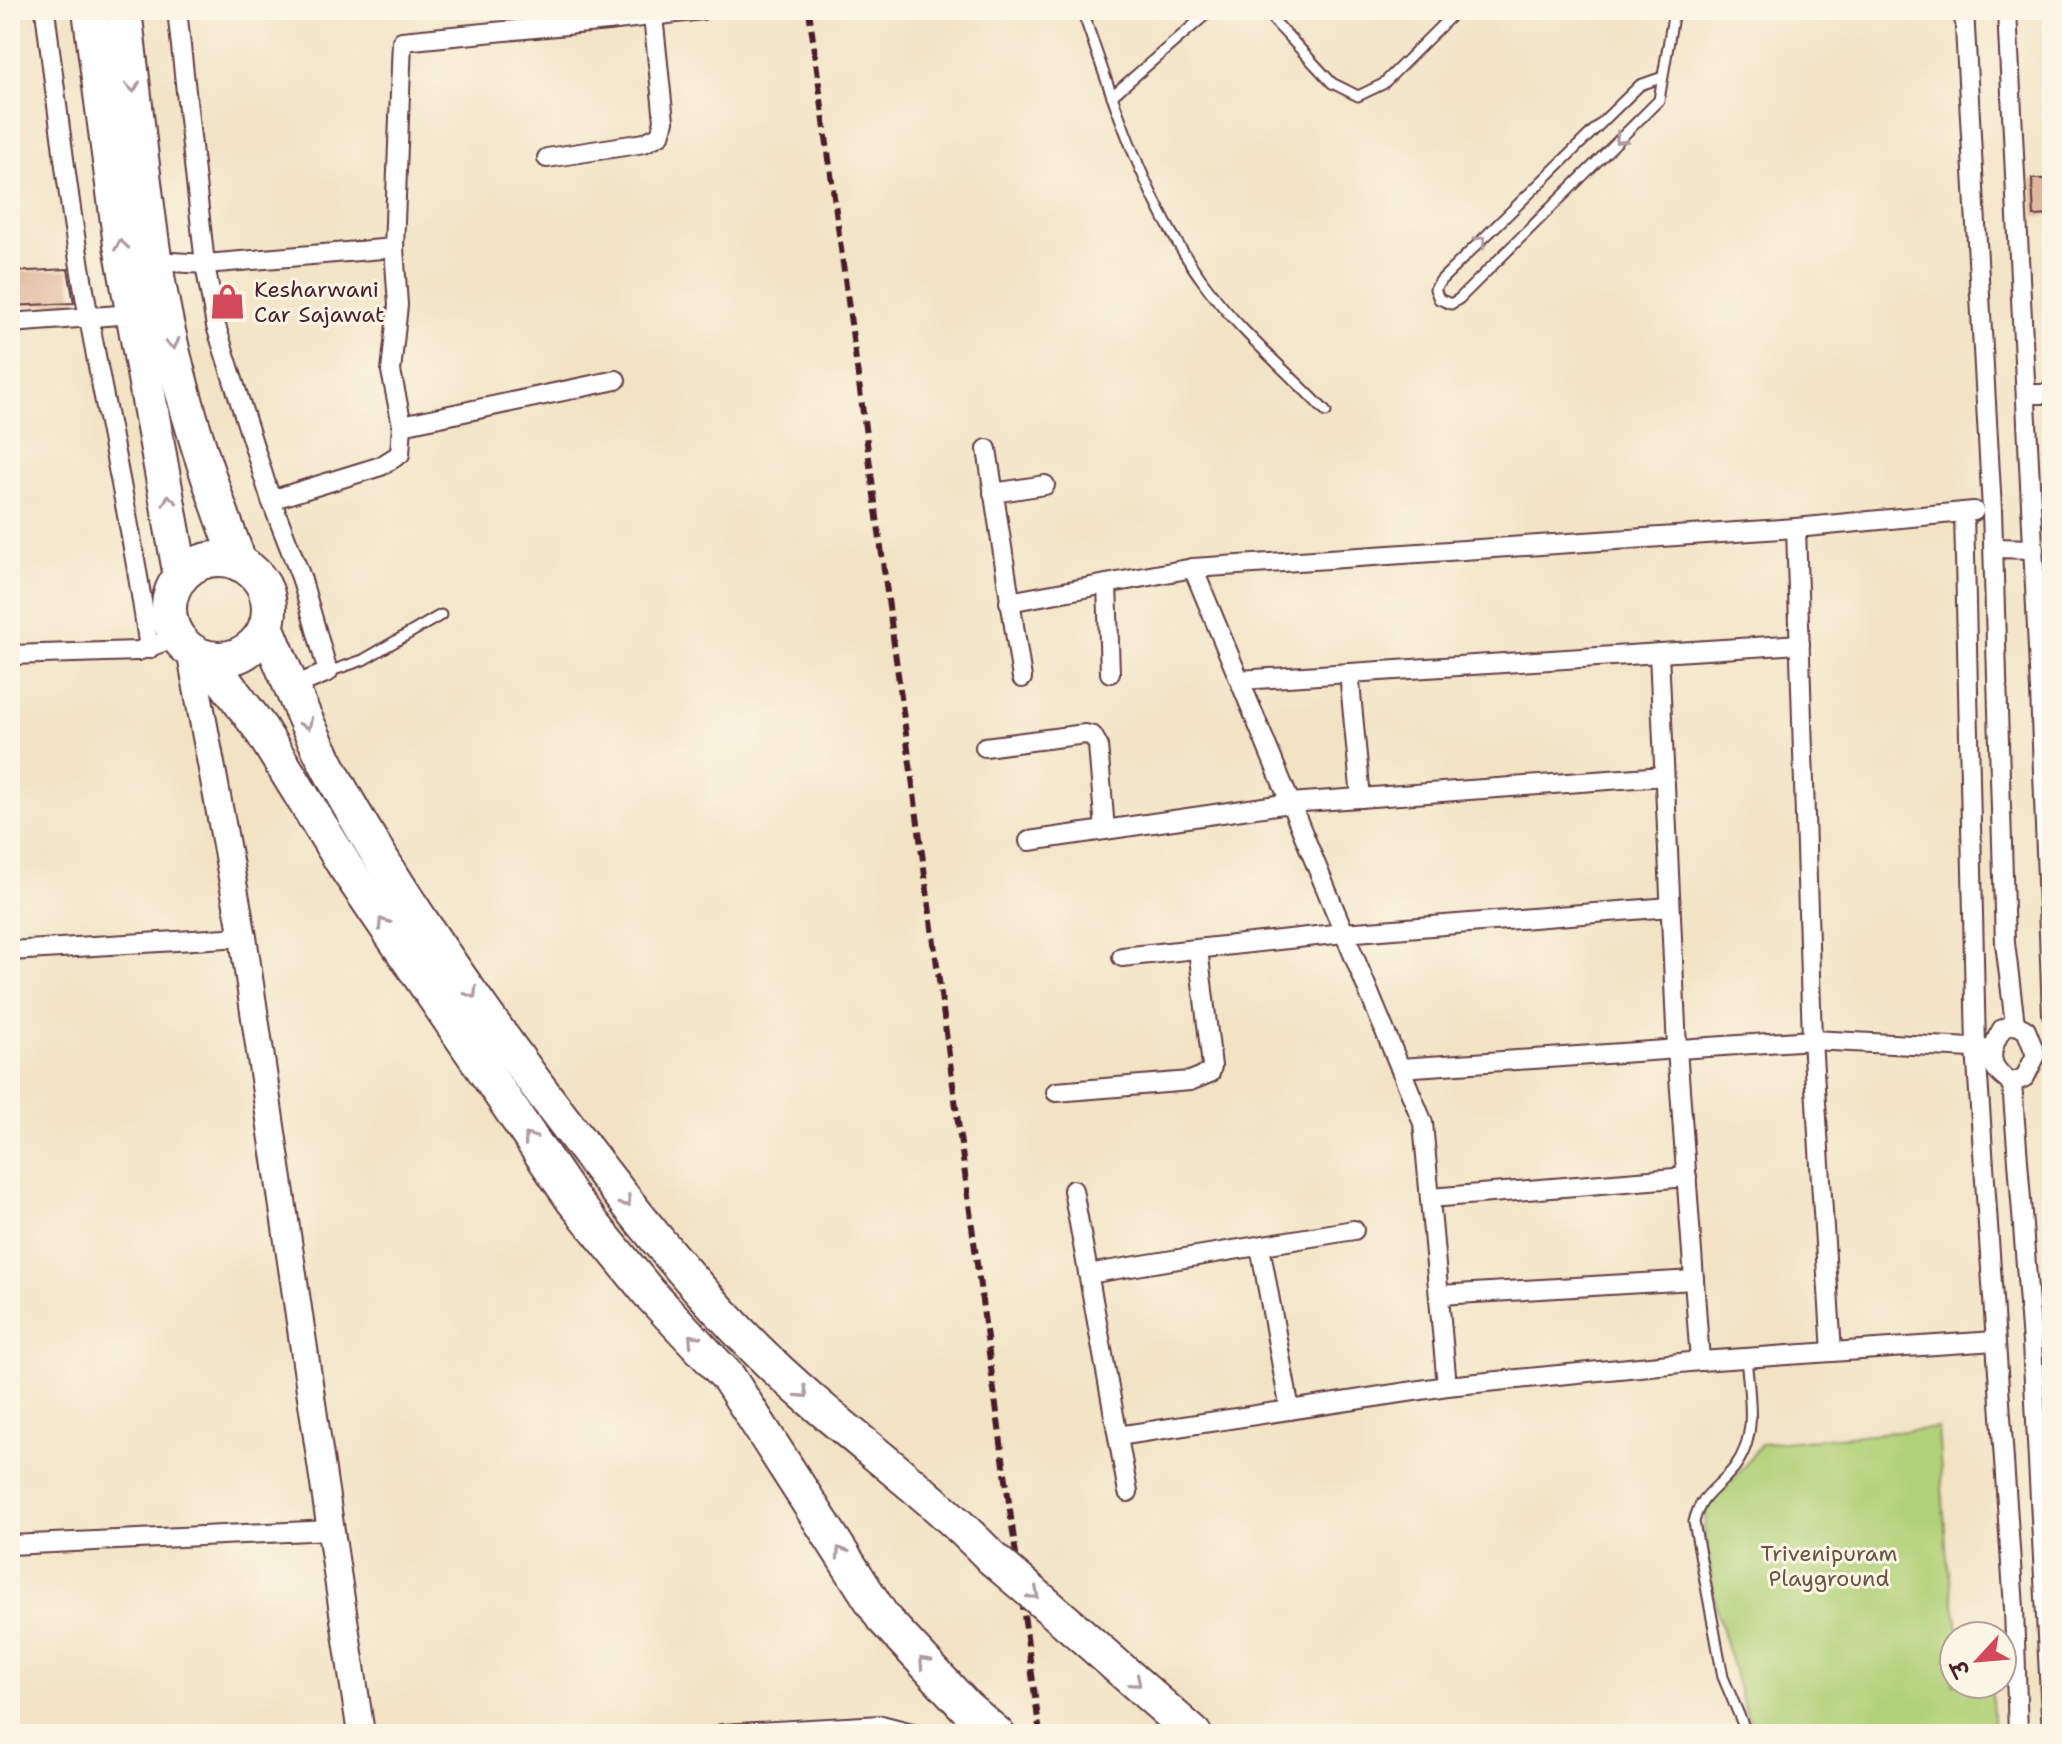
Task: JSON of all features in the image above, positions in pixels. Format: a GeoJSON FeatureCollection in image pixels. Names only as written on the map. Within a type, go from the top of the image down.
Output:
{"type":"FeatureCollection","features":[{"type":"Feature","properties":{"kind":"highway"},"geometry":{"type":"LineString","coordinates":[[90,10],[133,314],[181,577]]}},
{"type":"Feature","properties":{"kind":"highway"},"geometry":{"type":"LineString","coordinates":[[124,10],[155,261],[189,411],[215,499],[240,564]]}},
{"type":"Feature","properties":{"kind":"highway"},"geometry":{"type":"LineString","coordinates":[[181,649],[225,660],[243,654],[257,642],[266,626],[269,608],[265,590],[255,574],[240,564],[222,559],[203,562],[181,577],[169,602],[170,620],[181,649],[260,728],[345,866],[573,1200],[650,1294],[728,1377],[883,1618],[966,1707],[997,1734]]}},
{"type":"Feature","properties":{"kind":"highway"},"geometry":{"type":"LineString","coordinates":[[266,626],[333,776],[375,847],[491,1022],[638,1216],[756,1349],[830,1419],[949,1514],[992,1558],[1194,1734]]}},
{"type":"Feature","properties":{"kind":"street"},"geometry":{"type":"LineString","coordinates":[[45,10],[89,319],[134,537],[181,649],[243,937],[361,1734]]}},
{"type":"Feature","properties":{"kind":"street"},"geometry":{"type":"LineString","coordinates":[[177,10],[205,264],[216,326],[271,500],[301,577],[328,672],[292,687]]}},
{"type":"Feature","properties":{"kind":"street"},"geometry":{"type":"LineString","coordinates":[[271,500],[393,461],[400,454],[402,425],[391,371],[398,305],[394,248],[402,41],[607,15],[653,16],[702,10]]}},
{"type":"Feature","properties":{"kind":"street"},"geometry":{"type":"LineString","coordinates":[[1964,10],[1994,548],[2005,943],[2015,1024]]}},
{"type":"Feature","properties":{"kind":"street"},"geometry":{"type":"LineString","coordinates":[[2007,10],[2034,549],[2052,1014]]}},
{"type":"Feature","properties":{"kind":"street"},"geometry":{"type":"LineString","coordinates":[[547,158],[644,143],[660,135],[664,121],[653,16]]}},
{"type":"Feature","properties":{"kind":"street"},"geometry":{"type":"LineString","coordinates":[[155,261],[205,264],[394,248]]}},
{"type":"Feature","properties":{"kind":"street"},"geometry":{"type":"LineString","coordinates":[[10,323],[133,314]]}},
{"type":"Feature","properties":{"kind":"street"},"geometry":{"type":"LineString","coordinates":[[402,425],[616,380]]}},
{"type":"Feature","properties":{"kind":"street"},"geometry":{"type":"LineString","coordinates":[[2027,394],[2052,394]]}},
{"type":"Feature","properties":{"kind":"street"},"geometry":{"type":"LineString","coordinates":[[987,449],[1022,678]]}},
{"type":"Feature","properties":{"kind":"street"},"geometry":{"type":"LineString","coordinates":[[993,493],[1045,485]]}},
{"type":"Feature","properties":{"kind":"street"},"geometry":{"type":"LineString","coordinates":[[1009,602],[1193,568],[1796,528],[1992,510]]}},
{"type":"Feature","properties":{"kind":"street"},"geometry":{"type":"LineString","coordinates":[[1964,512],[1995,1341],[2014,1608],[2018,1734]]}},
{"type":"Feature","properties":{"kind":"street"},"geometry":{"type":"LineString","coordinates":[[1796,528],[1812,1040],[1832,1352]]}},
{"type":"Feature","properties":{"kind":"street"},"geometry":{"type":"LineString","coordinates":[[1994,548],[2034,549]]}},
{"type":"Feature","properties":{"kind":"street"},"geometry":{"type":"LineString","coordinates":[[1193,568],[1423,1123],[1447,1386]]}},
{"type":"Feature","properties":{"kind":"street"},"geometry":{"type":"LineString","coordinates":[[1107,584],[1110,673]]}},
{"type":"Feature","properties":{"kind":"street"},"geometry":{"type":"LineString","coordinates":[[1240,680],[1800,644]]}},
{"type":"Feature","properties":{"kind":"street"},"geometry":{"type":"LineString","coordinates":[[10,655],[181,649]]}},
{"type":"Feature","properties":{"kind":"street"},"geometry":{"type":"LineString","coordinates":[[1659,653],[1677,1049],[1700,1361]]}},
{"type":"Feature","properties":{"kind":"street"},"geometry":{"type":"LineString","coordinates":[[1349,673],[1361,798]]}},
{"type":"Feature","properties":{"kind":"street"},"geometry":{"type":"LineString","coordinates":[[985,747],[1093,736],[1098,745],[1105,830]]}},
{"type":"Feature","properties":{"kind":"street"},"geometry":{"type":"LineString","coordinates":[[1029,841],[1290,803],[1664,776]]}},
{"type":"Feature","properties":{"kind":"street"},"geometry":{"type":"LineString","coordinates":[[1122,957],[1344,933],[1670,907]]}},
{"type":"Feature","properties":{"kind":"street"},"geometry":{"type":"LineString","coordinates":[[10,951],[243,937]]}},
{"type":"Feature","properties":{"kind":"street"},"geometry":{"type":"LineString","coordinates":[[1056,1092],[1190,1081],[1210,1073],[1212,1066],[1198,949]]}},
{"type":"Feature","properties":{"kind":"street"},"geometry":{"type":"LineString","coordinates":[[1400,1068],[1812,1040],[1984,1048],[2002,1029],[2015,1024],[2026,1030],[2044,1054],[2025,1077],[2012,1083]]}},
{"type":"Feature","properties":{"kind":"street"},"geometry":{"type":"LineString","coordinates":[[1984,1048],[1997,1074],[2012,1083]]}},
{"type":"Feature","properties":{"kind":"street"},"geometry":{"type":"LineString","coordinates":[[2012,1083],[2033,1359],[2052,1734]]}},
{"type":"Feature","properties":{"kind":"street"},"geometry":{"type":"LineString","coordinates":[[1430,1198],[1687,1177]]}},
{"type":"Feature","properties":{"kind":"street"},"geometry":{"type":"LineString","coordinates":[[1073,1190],[1128,1492]]}},
{"type":"Feature","properties":{"kind":"street"},"geometry":{"type":"LineString","coordinates":[[1088,1274],[1354,1230]]}},
{"type":"Feature","properties":{"kind":"street"},"geometry":{"type":"LineString","coordinates":[[1260,1246],[1290,1410]]}},
{"type":"Feature","properties":{"kind":"street"},"geometry":{"type":"LineString","coordinates":[[1440,1295],[1694,1280]]}},
{"type":"Feature","properties":{"kind":"street"},"geometry":{"type":"LineString","coordinates":[[1118,1436],[1447,1386],[1700,1361],[1995,1341]]}},
{"type":"Feature","properties":{"kind":"street"},"geometry":{"type":"LineString","coordinates":[[10,1545],[330,1530]]}},
{"type":"Feature","properties":{"kind":"street"},"geometry":{"type":"LineString","coordinates":[[722,1734],[881,1725],[916,1734]]}},
{"type":"Feature","properties":{"kind":"lane"},"geometry":{"type":"LineString","coordinates":[[1082,10],[1156,206],[1204,284],[1326,412]]}},
{"type":"Feature","properties":{"kind":"lane"},"geometry":{"type":"LineString","coordinates":[[1112,96],[1211,10]]}},
{"type":"Feature","properties":{"kind":"lane"},"geometry":{"type":"LineString","coordinates":[[1264,10],[1332,83],[1358,96],[1383,84],[1457,10]]}},
{"type":"Feature","properties":{"kind":"lane"},"geometry":{"type":"LineString","coordinates":[[1663,77],[1640,85],[1441,280],[1435,289],[1439,299],[1451,304],[1459,299],[1659,100],[1663,77],[1674,10]]}},
{"type":"Feature","properties":{"kind":"lane"},"geometry":{"type":"LineString","coordinates":[[328,672],[363,660],[441,615]]}},
{"type":"Feature","properties":{"kind":"lane"},"geometry":{"type":"LineString","coordinates":[[1746,1358],[1751,1407],[1749,1444],[1733,1469],[1698,1504],[1694,1522],[1723,1677],[1747,1734]]}},
{"type":"Feature","properties":{"kind":"green space","name":"Trivenipuram Playground"},"geometry":{"type":"Polygon","coordinates":[[[1938,1428],[1947,1559],[1957,1620],[1938,1620],[1938,1700],[1992,1700],[1994,1734],[1760,1734],[1746,1714],[1717,1612],[1704,1529],[1707,1506],[1733,1481],[1761,1444],[1938,1428]]]}},
{"type":"Feature","properties":{"kind":"building"},"geometry":{"type":"Polygon","coordinates":[[[2032,179],[2052,179],[2052,215],[2034,216],[2032,179]]]}},
{"type":"Feature","properties":{"kind":"building"},"geometry":{"type":"Polygon","coordinates":[[[68,269],[74,303],[10,306],[10,272],[68,269]]]}},
{"type":"Feature","properties":{"kind":"railway"},"geometry":{"type":"LineString","coordinates":[[809,10],[1040,1734]]}},
{"type":"Feature","properties":{"kind":"place","name":"Kesharwani Car Sajawat"},"geometry":{"type":"Point","coordinates":[228,302]}}]}
